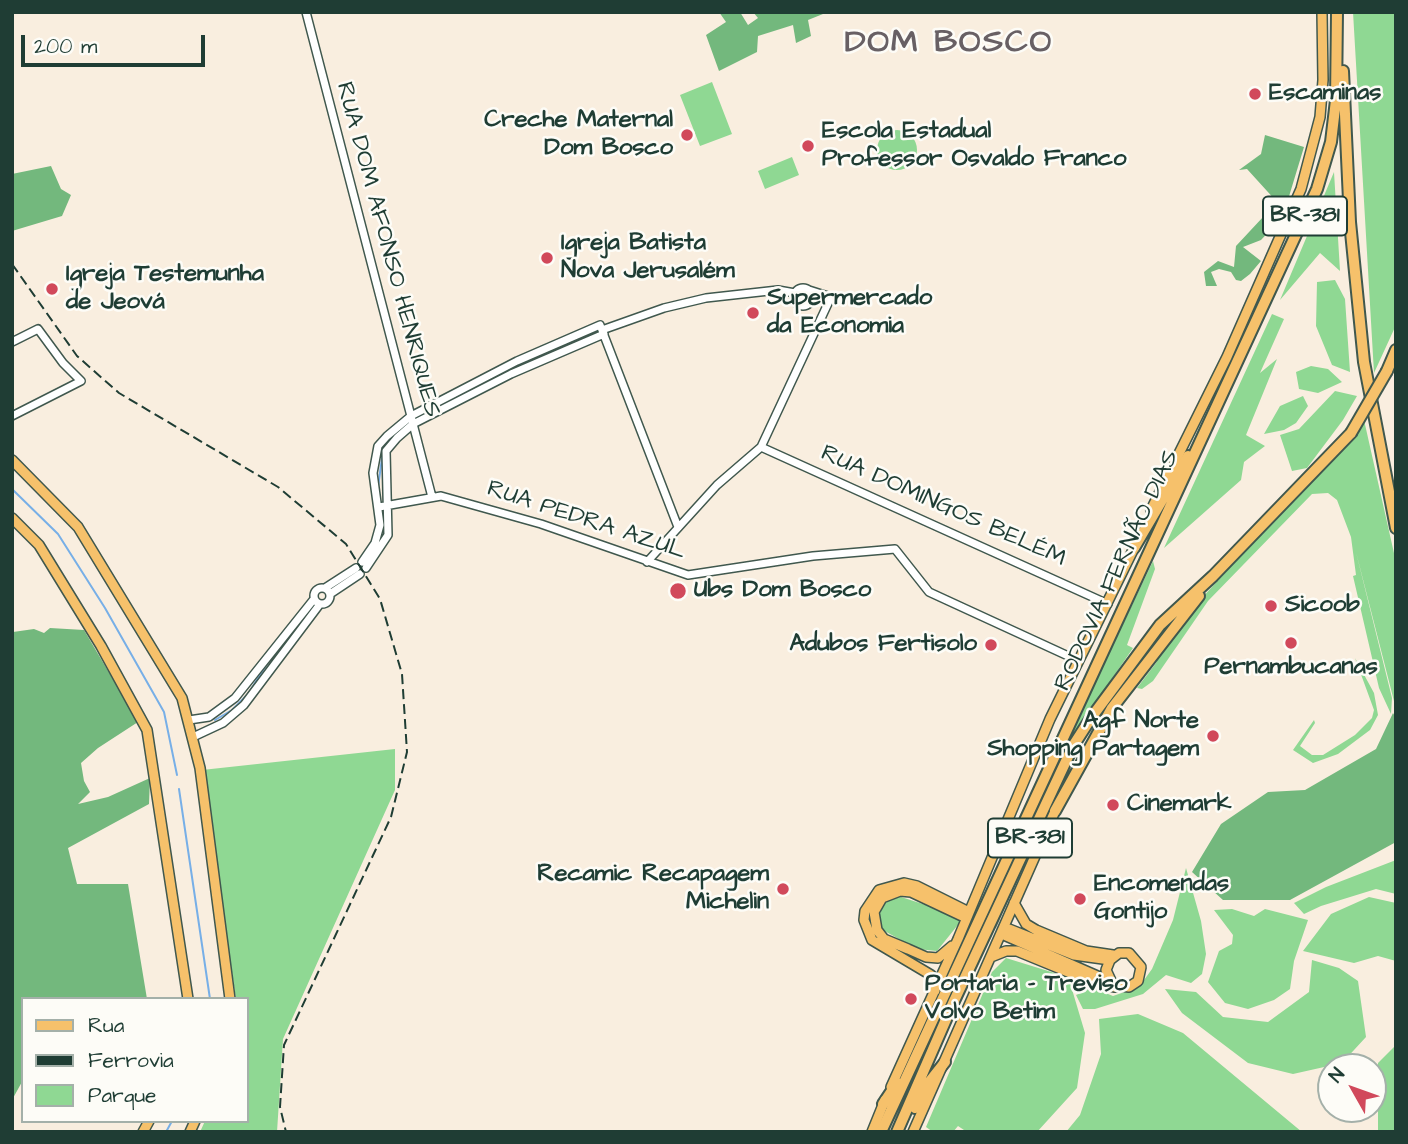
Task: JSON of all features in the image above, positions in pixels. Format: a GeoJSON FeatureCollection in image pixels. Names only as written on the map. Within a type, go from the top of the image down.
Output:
{"type":"FeatureCollection","features":[{"type":"Feature","properties":{"kind":"highway","name":"RODOVIA FERNÃO DIAS"},"geometry":{"type":"LineString","coordinates":[[881,1132],[1317,189],[1332,132],[1338,12]]}},
{"type":"Feature","properties":{"kind":"highway"},"geometry":{"type":"LineString","coordinates":[[1338,12],[1350,222],[1364,362],[1396,528]]}},
{"type":"Feature","properties":{"kind":"highway","name":"RODOVIA FERNÃO DIAS"},"geometry":{"type":"LineString","coordinates":[[900,1132],[954,1001],[1073,746],[1108,692],[1160,625],[1213,576],[1351,433],[1396,350]]}},
{"type":"Feature","properties":{"kind":"highway","name":"BR-381"},"geometry":{"type":"LineString","coordinates":[[1134,548],[1218,405]]}},
{"type":"Feature","properties":{"kind":"highway","name":"BR-381"},"geometry":{"type":"LineString","coordinates":[[1055,811],[1087,749],[1213,576]]}},
{"type":"Feature","properties":{"kind":"highway"},"geometry":{"type":"LineString","coordinates":[[883,1104],[918,1051]]}},
{"type":"Feature","properties":{"kind":"highway"},"geometry":{"type":"LineString","coordinates":[[900,1132],[926,1086],[945,1062]]}},
{"type":"Feature","properties":{"kind":"main road","name":"RODOVIA FERNÃO DIAS"},"geometry":{"type":"LineString","coordinates":[[872,1132],[958,939],[1050,719],[1234,342],[1301,189],[1320,117],[1323,80],[1321,12]]}},
{"type":"Feature","properties":{"kind":"main road"},"geometry":{"type":"LineString","coordinates":[[12,460],[78,527],[182,698],[193,737],[230,997]]}},
{"type":"Feature","properties":{"kind":"main road"},"geometry":{"type":"LineString","coordinates":[[12,518],[39,545],[102,646],[147,730],[188,997]]}},
{"type":"Feature","properties":{"kind":"main road","name":"BR-381"},"geometry":{"type":"LineString","coordinates":[[914,1132],[1055,811]]}},
{"type":"Feature","properties":{"kind":"main road"},"geometry":{"type":"LineString","coordinates":[[935,991],[931,975],[872,940],[864,920],[865,911],[879,890],[904,883],[917,886],[963,913],[911,892],[900,891],[881,898],[874,912],[877,930],[884,939],[926,957],[938,957],[958,939]]}},
{"type":"Feature","properties":{"kind":"main road"},"geometry":{"type":"LineString","coordinates":[[1014,903],[1026,924],[1086,951],[1112,958]]}},
{"type":"Feature","properties":{"kind":"main road"},"geometry":{"type":"LineString","coordinates":[[990,958],[1006,951],[1017,951],[1095,983],[1113,984],[1134,985],[1141,975],[1141,967],[1132,955],[1112,958],[1074,955],[1007,932],[1113,984]]}},
{"type":"Feature","properties":{"kind":"main road"},"geometry":{"type":"LineString","coordinates":[[1112,958],[1106,970],[1113,984]]}},
{"type":"Feature","properties":{"kind":"street","name":"RUA DOM AFONSO HENRIQUES"},"geometry":{"type":"LineString","coordinates":[[306,12],[432,497]]}},
{"type":"Feature","properties":{"kind":"street"},"geometry":{"type":"LineString","coordinates":[[802,288],[829,296],[800,305],[795,298],[802,288]]}},
{"type":"Feature","properties":{"kind":"street"},"geometry":{"type":"LineString","coordinates":[[361,568],[375,543],[381,517],[373,473],[378,446],[412,420],[602,330],[664,308],[706,298],[778,290],[796,293]]}},
{"type":"Feature","properties":{"kind":"street"},"geometry":{"type":"LineString","coordinates":[[809,290],[811,300]]}},
{"type":"Feature","properties":{"kind":"street"},"geometry":{"type":"LineString","coordinates":[[647,562],[728,474],[761,447],[829,296]]}},
{"type":"Feature","properties":{"kind":"street"},"geometry":{"type":"LineString","coordinates":[[12,342],[38,329],[62,363],[81,381],[12,416]]}},
{"type":"Feature","properties":{"kind":"street"},"geometry":{"type":"LineString","coordinates":[[602,330],[678,527]]}},
{"type":"Feature","properties":{"kind":"street"},"geometry":{"type":"LineString","coordinates":[[193,737],[223,723],[244,705],[317,601],[315,591],[327,591],[361,568],[388,535],[389,505],[384,474],[386,451],[412,420]]}},
{"type":"Feature","properties":{"kind":"street","name":"RUA DOMINGOS BELÉM"},"geometry":{"type":"LineString","coordinates":[[761,447],[1108,604]]}},
{"type":"Feature","properties":{"kind":"street","name":"RUA PEDRA AZUL"},"geometry":{"type":"LineString","coordinates":[[379,507],[442,496],[541,524],[688,575],[813,556],[895,549],[929,592],[1079,661]]}},
{"type":"Feature","properties":{"kind":"street"},"geometry":{"type":"LineString","coordinates":[[317,601],[327,602],[327,591]]}},
{"type":"Feature","properties":{"kind":"street"},"geometry":{"type":"LineString","coordinates":[[189,720],[209,717],[235,698],[317,601]]}},
{"type":"Feature","properties":{"kind":"green space"},"geometry":{"type":"Polygon","coordinates":[[[719,12],[740,12],[748,25],[758,18],[753,12],[828,12],[808,20],[811,36],[796,43],[793,25],[758,36],[757,52],[719,71],[706,35],[726,22],[719,12]]]}},
{"type":"Feature","properties":{"kind":"green space"},"geometry":{"type":"Polygon","coordinates":[[[1353,12],[1396,12],[1396,325],[1374,373],[1353,12]]]}},
{"type":"Feature","properties":{"kind":"green space"},"geometry":{"type":"Polygon","coordinates":[[[712,82],[732,134],[700,146],[680,95],[712,82]]]}},
{"type":"Feature","properties":{"kind":"green space"},"geometry":{"type":"Polygon","coordinates":[[[897,130],[911,136],[917,150],[911,164],[897,170],[883,164],[877,150],[883,136],[897,130]]]}},
{"type":"Feature","properties":{"kind":"green space"},"geometry":{"type":"Polygon","coordinates":[[[1265,135],[1304,147],[1287,203],[1278,222],[1261,240],[1243,247],[1261,261],[1250,274],[1241,281],[1236,280],[1231,272],[1219,269],[1211,272],[1217,286],[1206,286],[1204,272],[1218,261],[1234,267],[1236,246],[1277,202],[1247,169],[1239,170],[1261,154],[1265,135]]]}},
{"type":"Feature","properties":{"kind":"green space"},"geometry":{"type":"Polygon","coordinates":[[[792,157],[799,175],[765,189],[758,171],[792,157]]]}},
{"type":"Feature","properties":{"kind":"green space"},"geometry":{"type":"Polygon","coordinates":[[[51,166],[61,189],[71,195],[62,216],[12,231],[12,174],[51,166]]]}},
{"type":"Feature","properties":{"kind":"green space"},"geometry":{"type":"Polygon","coordinates":[[[1334,172],[1340,271],[1320,253],[1280,300],[1334,172]]]}},
{"type":"Feature","properties":{"kind":"green space"},"geometry":{"type":"Polygon","coordinates":[[[1335,280],[1345,299],[1350,372],[1332,365],[1316,326],[1317,282],[1335,280]]]}},
{"type":"Feature","properties":{"kind":"green space"},"geometry":{"type":"Polygon","coordinates":[[[1272,314],[1284,319],[1260,373],[1277,359],[1246,435],[1265,446],[1244,462],[1241,480],[1164,548],[1272,314]]]}},
{"type":"Feature","properties":{"kind":"green space"},"geometry":{"type":"Polygon","coordinates":[[[1311,366],[1328,369],[1342,382],[1318,393],[1299,389],[1296,372],[1311,366]]]}},
{"type":"Feature","properties":{"kind":"green space"},"geometry":{"type":"Polygon","coordinates":[[[1335,391],[1357,396],[1343,420],[1307,468],[1292,471],[1280,435],[1299,429],[1335,391]]]}},
{"type":"Feature","properties":{"kind":"green space"},"geometry":{"type":"Polygon","coordinates":[[[1303,396],[1308,406],[1296,423],[1284,430],[1264,434],[1280,406],[1303,396]]]}},
{"type":"Feature","properties":{"kind":"green space"},"geometry":{"type":"Polygon","coordinates":[[[1364,420],[1396,562],[1396,709],[1356,552],[1392,698],[1391,714],[1379,688],[1353,576],[1356,575],[1351,537],[1337,500],[1328,493],[1312,494],[1208,601],[1153,681],[1142,689],[1137,688],[1156,663],[1161,650],[1201,599],[1364,420]]]}},
{"type":"Feature","properties":{"kind":"green space"},"geometry":{"type":"Polygon","coordinates":[[[1153,561],[1155,569],[1127,645],[1133,648],[1062,752],[1153,561]]]}},
{"type":"Feature","properties":{"kind":"green space"},"geometry":{"type":"Polygon","coordinates":[[[50,628],[84,630],[138,722],[98,748],[81,763],[84,781],[90,792],[78,804],[108,797],[150,778],[149,804],[68,848],[77,884],[128,884],[147,997],[21,997],[21,1084],[12,1100],[13,632],[34,629],[44,633],[50,628]]]}},
{"type":"Feature","properties":{"kind":"green space"},"geometry":{"type":"Polygon","coordinates":[[[1355,658],[1374,693],[1378,715],[1370,730],[1338,754],[1313,763],[1293,750],[1314,720],[1315,723],[1300,746],[1312,755],[1323,755],[1355,735],[1372,718],[1374,710],[1355,658]]]}},
{"type":"Feature","properties":{"kind":"green space"},"geometry":{"type":"Polygon","coordinates":[[[1393,713],[1396,718],[1396,842],[1290,900],[1223,900],[1192,872],[1221,824],[1268,792],[1305,790],[1376,749],[1393,713]]]}},
{"type":"Feature","properties":{"kind":"green space"},"geometry":{"type":"Polygon","coordinates":[[[395,749],[395,790],[283,1039],[277,1132],[200,1132],[204,1123],[248,1123],[248,997],[236,997],[202,770],[395,749]]]}},
{"type":"Feature","properties":{"kind":"green space"},"geometry":{"type":"Polygon","coordinates":[[[1396,860],[1396,894],[1376,889],[1304,914],[1294,903],[1326,887],[1396,860]]]}},
{"type":"Feature","properties":{"kind":"green space"},"geometry":{"type":"Polygon","coordinates":[[[1186,868],[1201,921],[1206,954],[1202,974],[1191,983],[1166,975],[1143,994],[1095,1009],[1083,1009],[1076,995],[1086,991],[1086,985],[1113,996],[1139,987],[1152,969],[1173,920],[1186,868]]]}},
{"type":"Feature","properties":{"kind":"green space"},"geometry":{"type":"Polygon","coordinates":[[[898,896],[929,906],[961,921],[937,951],[917,949],[881,929],[878,920],[883,904],[898,896]]]}},
{"type":"Feature","properties":{"kind":"green space"},"geometry":{"type":"Polygon","coordinates":[[[1369,897],[1396,903],[1396,961],[1378,956],[1354,963],[1303,951],[1331,914],[1369,897]]]}},
{"type":"Feature","properties":{"kind":"green space"},"geometry":{"type":"Polygon","coordinates":[[[1232,909],[1254,916],[1265,909],[1308,920],[1294,961],[1290,989],[1274,1000],[1248,1009],[1225,1003],[1208,982],[1219,951],[1232,944],[1233,935],[1214,910],[1232,909]]]}},
{"type":"Feature","properties":{"kind":"green space"},"geometry":{"type":"Polygon","coordinates":[[[1006,958],[1074,979],[1071,986],[1085,1033],[1077,1088],[1037,1132],[967,1132],[958,1126],[953,1132],[933,1132],[926,1127],[992,972],[1006,958]]]}},
{"type":"Feature","properties":{"kind":"green space"},"geometry":{"type":"Polygon","coordinates":[[[1312,960],[1339,968],[1358,981],[1366,1037],[1351,1053],[1317,1053],[1317,1069],[1293,1074],[1248,1063],[1182,1013],[1165,989],[1196,992],[1223,1017],[1268,1022],[1309,992],[1312,960]]]}},
{"type":"Feature","properties":{"kind":"green space"},"geometry":{"type":"Polygon","coordinates":[[[1138,1014],[1183,1033],[1302,1132],[1066,1132],[1080,1115],[1101,1054],[1099,1019],[1138,1014]]]}},
{"type":"Feature","properties":{"kind":"green space"},"geometry":{"type":"Polygon","coordinates":[[[1396,1045],[1396,1132],[1378,1132],[1378,1123],[1387,1123],[1387,1054],[1396,1045]]]}},
{"type":"Feature","properties":{"kind":"waterway"},"geometry":{"type":"LineString","coordinates":[[523,364],[597,333]]}},
{"type":"Feature","properties":{"kind":"waterway"},"geometry":{"type":"LineString","coordinates":[[418,417],[503,373]]}},
{"type":"Feature","properties":{"kind":"waterway"},"geometry":{"type":"LineString","coordinates":[[386,446],[401,430]]}},
{"type":"Feature","properties":{"kind":"waterway"},"geometry":{"type":"LineString","coordinates":[[378,487],[383,451]]}},
{"type":"Feature","properties":{"kind":"waterway"},"geometry":{"type":"LineString","coordinates":[[12,489],[58,534],[105,608],[164,712],[177,775]]}},
{"type":"Feature","properties":{"kind":"waterway"},"geometry":{"type":"LineString","coordinates":[[285,641],[305,618]]}},
{"type":"Feature","properties":{"kind":"waterway"},"geometry":{"type":"LineString","coordinates":[[215,720],[232,710],[248,694],[270,659]]}},
{"type":"Feature","properties":{"kind":"waterway"},"geometry":{"type":"LineString","coordinates":[[179,789],[210,997]]}},
{"type":"Feature","properties":{"kind":"waterway"},"geometry":{"type":"LineString","coordinates":[[166,1132],[171,1123]]}},
{"type":"Feature","properties":{"kind":"tunnel"},"geometry":{"type":"LineString","coordinates":[[965,910],[1009,929]]}},
{"type":"Feature","properties":{"kind":"railway"},"geometry":{"type":"LineString","coordinates":[[12,264],[77,356],[119,393],[278,487],[346,544],[380,599],[402,674],[407,752],[391,817],[284,1045],[280,1107],[286,1132]]}},
{"type":"Feature","properties":{"kind":"place","name":"Escaminas"},"geometry":{"type":"Point","coordinates":[1255,94]}},
{"type":"Feature","properties":{"kind":"place","name":"Creche Maternal Dom Bosco"},"geometry":{"type":"Point","coordinates":[687,135]}},
{"type":"Feature","properties":{"kind":"place","name":"Escola Estadual Professor Osvaldo Franco"},"geometry":{"type":"Point","coordinates":[808,146]}},
{"type":"Feature","properties":{"kind":"place","name":"Igreja Batista Nova Jerusalém"},"geometry":{"type":"Point","coordinates":[547,258]}},
{"type":"Feature","properties":{"kind":"place","name":"Igreja Testemunha de Jeová"},"geometry":{"type":"Point","coordinates":[52,289]}},
{"type":"Feature","properties":{"kind":"place","name":"Supermercado da Economia"},"geometry":{"type":"Point","coordinates":[753,313]}},
{"type":"Feature","properties":{"kind":"place","name":"Ubs Dom Bosco"},"geometry":{"type":"Point","coordinates":[678,591]}},
{"type":"Feature","properties":{"kind":"place","name":"Sicoob"},"geometry":{"type":"Point","coordinates":[1271,606]}},
{"type":"Feature","properties":{"kind":"place","name":"Pernambucanas"},"geometry":{"type":"Point","coordinates":[1291,643]}},
{"type":"Feature","properties":{"kind":"place","name":"Adubos Fertisolo"},"geometry":{"type":"Point","coordinates":[991,645]}},
{"type":"Feature","properties":{"kind":"place","name":"Agf Norte Shopping Partagem"},"geometry":{"type":"Point","coordinates":[1213,736]}},
{"type":"Feature","properties":{"kind":"place","name":"Cinemark"},"geometry":{"type":"Point","coordinates":[1113,805]}},
{"type":"Feature","properties":{"kind":"place","name":"Recamic Recapagem Michelin"},"geometry":{"type":"Point","coordinates":[783,889]}},
{"type":"Feature","properties":{"kind":"place","name":"Encomendas Gontijo"},"geometry":{"type":"Point","coordinates":[1080,899]}},
{"type":"Feature","properties":{"kind":"place","name":"Portaria - Treviso Volvo Betim"},"geometry":{"type":"Point","coordinates":[911,999]}},
{"type":"Feature","properties":{"kind":"district","name":"DOM BOSCO"},"geometry":{"type":"Point","coordinates":[949,44]}}]}
